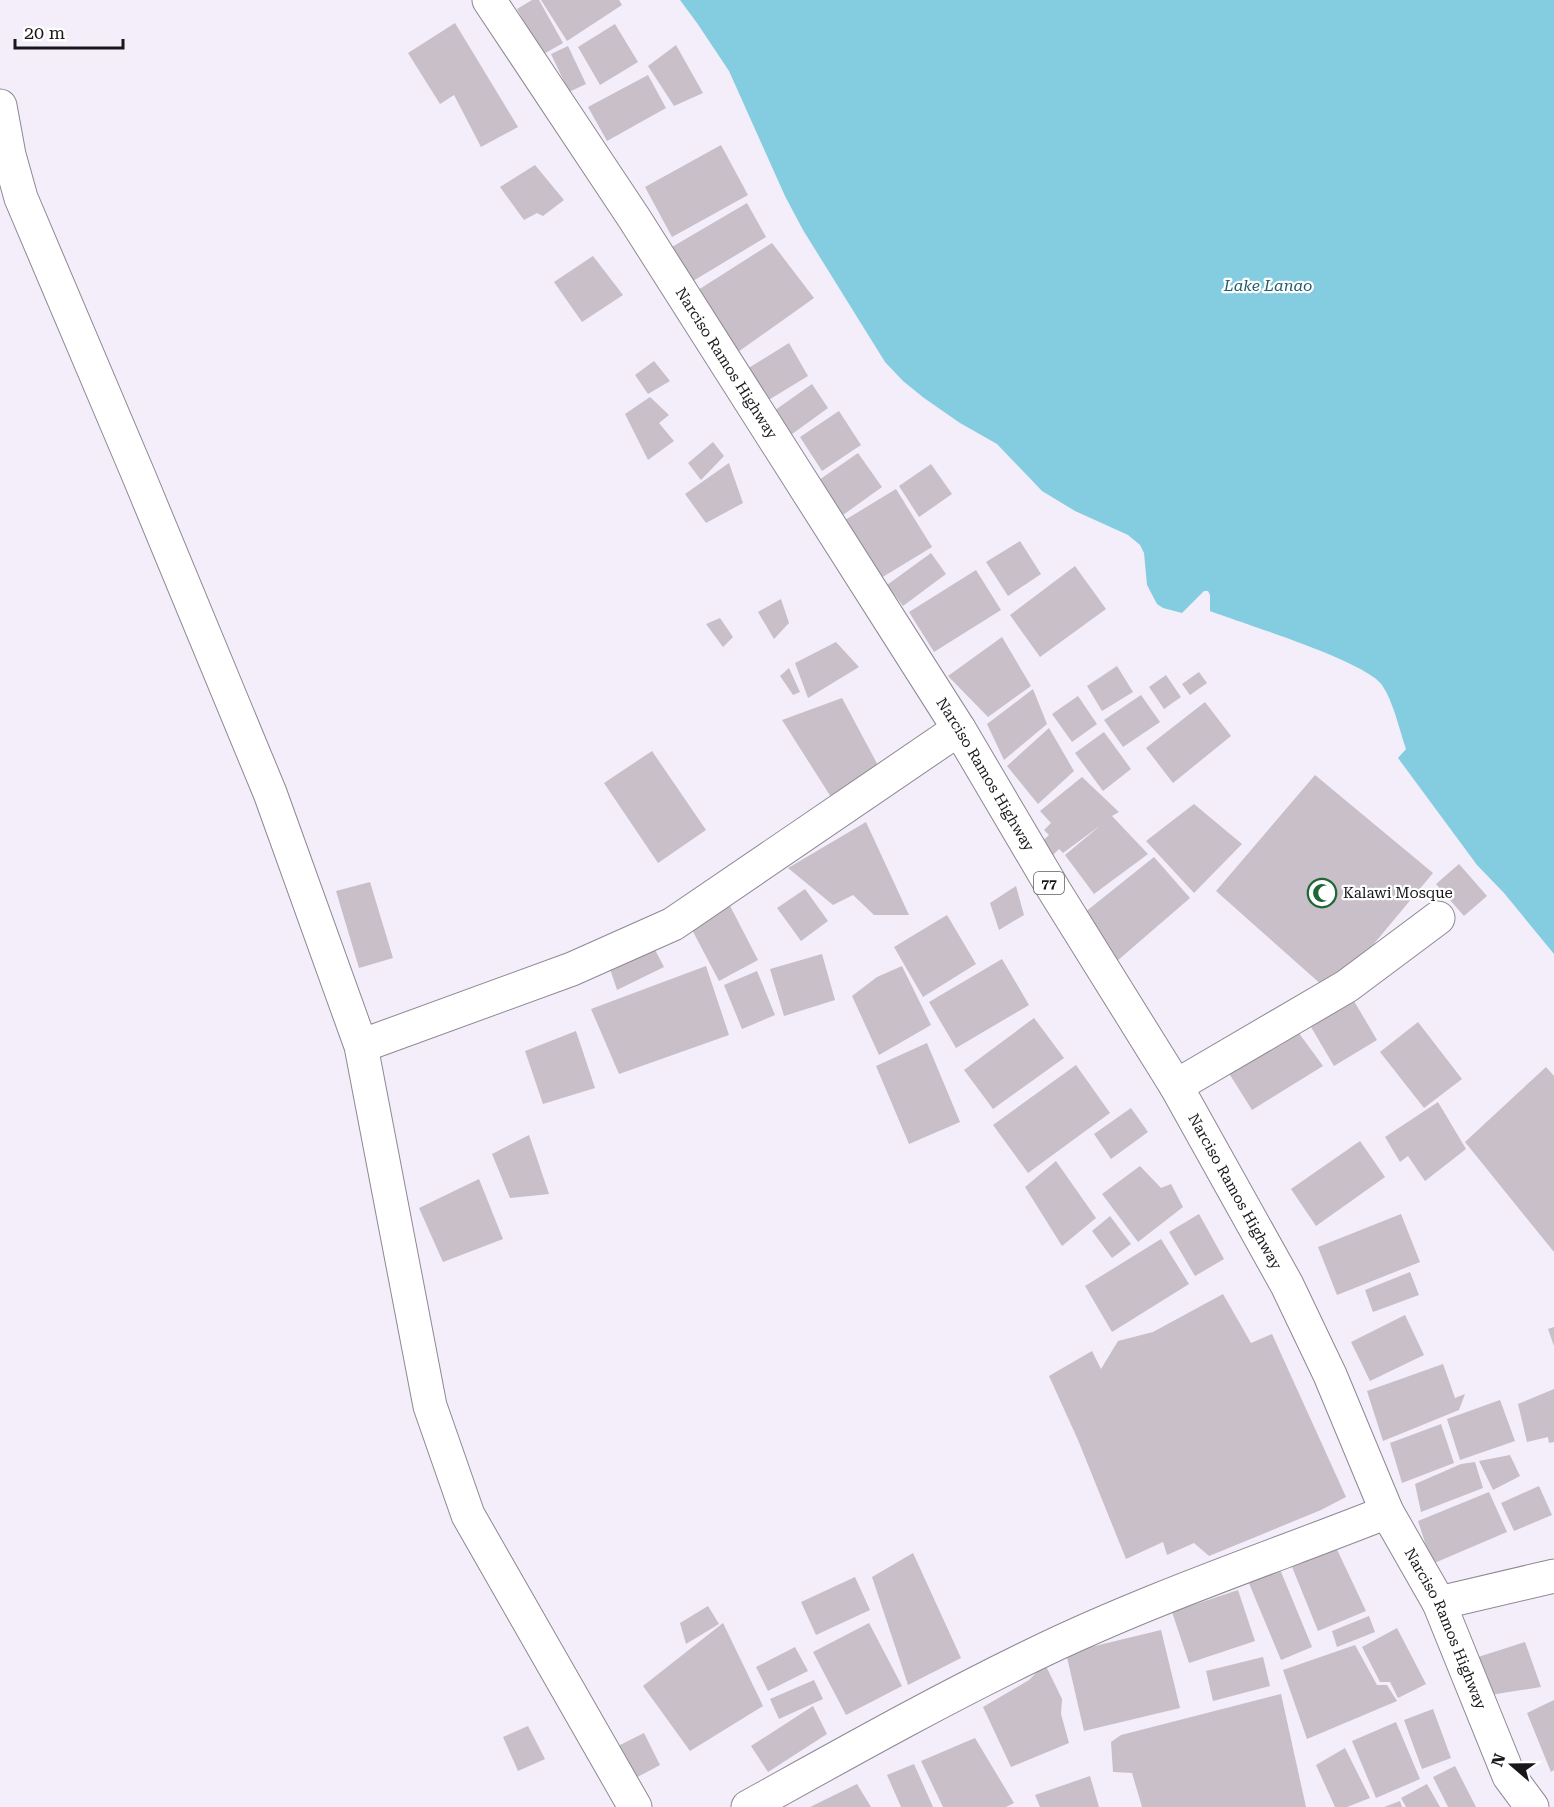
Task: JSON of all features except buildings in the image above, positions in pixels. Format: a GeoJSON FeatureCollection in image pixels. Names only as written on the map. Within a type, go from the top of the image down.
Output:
{"type":"FeatureCollection","features":[{"type":"Feature","properties":{"kind":"main road","name":"Narciso Ramos Highway"},"geometry":{"type":"LineString","coordinates":[[489,0],[634,218],[959,729],[1054,890],[1176,1086],[1287,1285],[1330,1375],[1387,1512],[1439,1603],[1509,1776],[1532,1807]]}},
{"type":"Feature","properties":{"kind":"main road"},"geometry":{"type":"LineString","coordinates":[[0,106],[9,155],[11,194],[138,474],[270,792],[361,1046],[430,1406],[468,1515],[635,1807]]}},
{"type":"Feature","properties":{"kind":"main road"},"geometry":{"type":"LineString","coordinates":[[361,1046],[572,969],[673,924],[959,729]]}},
{"type":"Feature","properties":{"kind":"main road"},"geometry":{"type":"LineString","coordinates":[[1176,1086],[1347,986],[1438,918]]}},
{"type":"Feature","properties":{"kind":"main road"},"geometry":{"type":"LineString","coordinates":[[748,1807],[1033,1655],[1220,1574],[1300,1547],[1387,1512]]}},
{"type":"Feature","properties":{"kind":"main road"},"geometry":{"type":"LineString","coordinates":[[1439,1603],[1554,1576]]}},
{"type":"Feature","properties":{"kind":"water","name":"Lake Lanao"},"geometry":{"type":"Polygon","coordinates":[[[680,0],[1554,0],[1554,954],[1504,893],[1477,865],[1398,758],[1406,749],[1393,708],[1382,685],[1371,675],[1329,654],[1210,611],[1208,591],[1204,591],[1182,613],[1163,608],[1157,604],[1147,585],[1144,553],[1140,545],[1128,535],[1075,511],[1042,491],[997,444],[960,423],[924,398],[885,362],[803,230],[785,196],[729,71],[680,0]]]}},
{"type":"Feature","properties":{"kind":"place","name":"Kalawi Mosque"},"geometry":{"type":"Point","coordinates":[1322,893]}}]}
